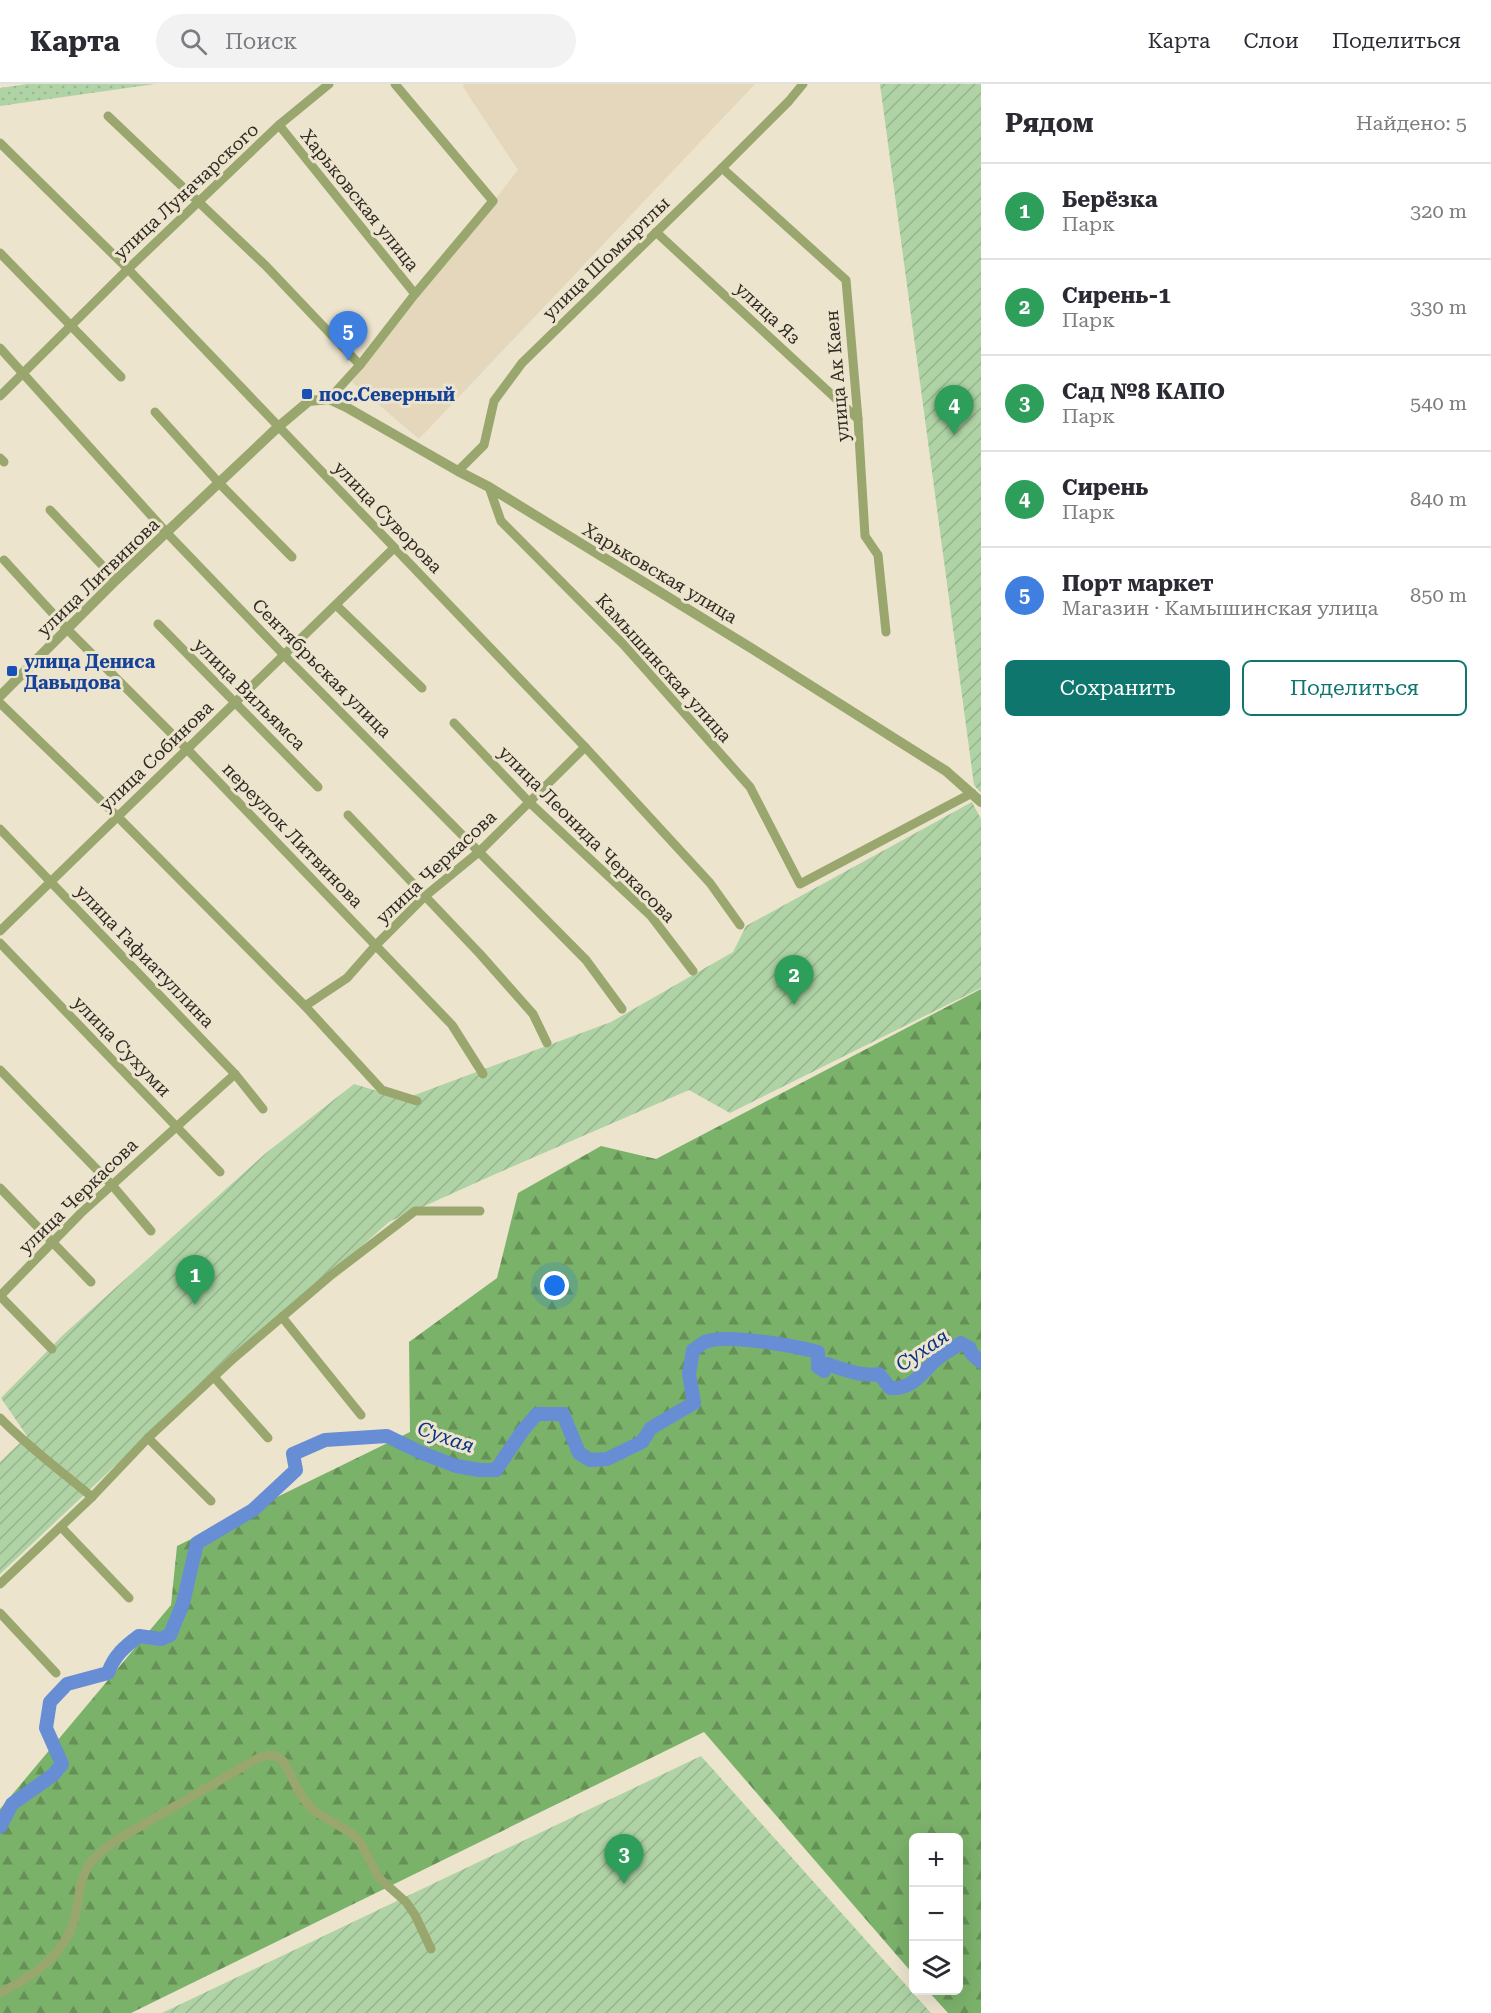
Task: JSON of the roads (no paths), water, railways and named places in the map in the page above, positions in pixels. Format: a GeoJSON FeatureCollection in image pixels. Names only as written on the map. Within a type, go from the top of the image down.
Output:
{"type":"FeatureCollection","features":[{"type":"Feature","properties":{"kind":"street","name":"улица Луначарского"},"geometry":{"type":"LineString","coordinates":[[0,396],[128,269],[279,125],[329,84]]}},
{"type":"Feature","properties":{"kind":"street"},"geometry":{"type":"LineString","coordinates":[[329,399],[360,365],[415,294],[493,201],[395,84]]}},
{"type":"Feature","properties":{"kind":"street","name":"улица Шомыртлы"},"geometry":{"type":"LineString","coordinates":[[458,471],[484,445],[494,401],[522,363],[722,168],[803,84]]}},
{"type":"Feature","properties":{"kind":"street"},"geometry":{"type":"LineString","coordinates":[[108,116],[266,266],[360,365]]}},
{"type":"Feature","properties":{"kind":"street","name":"Харьковская улица"},"geometry":{"type":"LineString","coordinates":[[279,125],[415,294]]}},
{"type":"Feature","properties":{"kind":"street","name":"улица Суворова"},"geometry":{"type":"LineString","coordinates":[[0,143],[128,269],[585,747],[710,883],[740,925]]}},
{"type":"Feature","properties":{"kind":"street","name":"улица Ак Каен"},"geometry":{"type":"LineString","coordinates":[[722,168],[846,280],[865,536],[878,555],[886,632]]}},
{"type":"Feature","properties":{"kind":"street","name":"улица Яз"},"geometry":{"type":"LineString","coordinates":[[656,232],[858,419]]}},
{"type":"Feature","properties":{"kind":"street"},"geometry":{"type":"LineString","coordinates":[[0,253],[121,377]]}},
{"type":"Feature","properties":{"kind":"street","name":"Сентябрьская улица"},"geometry":{"type":"LineString","coordinates":[[0,348],[167,533],[284,655],[480,850],[586,960],[622,1009]]}},
{"type":"Feature","properties":{"kind":"street","name":"Харьковская улица"},"geometry":{"type":"LineString","coordinates":[[329,399],[489,487],[751,648],[936,764],[981,802]]}},
{"type":"Feature","properties":{"kind":"street","name":"улица Литвинова"},"geometry":{"type":"LineString","coordinates":[[0,696],[116,580],[278,427],[309,401],[329,399]]}},
{"type":"Feature","properties":{"kind":"street"},"geometry":{"type":"LineString","coordinates":[[155,412],[219,483],[292,557]]}},
{"type":"Feature","properties":{"kind":"street","name":"Камышинская улица"},"geometry":{"type":"LineString","coordinates":[[489,487],[501,521],[623,644],[750,787],[800,884],[972,793]]}},
{"type":"Feature","properties":{"kind":"street"},"geometry":{"type":"LineString","coordinates":[[50,510],[116,580]]}},
{"type":"Feature","properties":{"kind":"street","name":"улица Собинова"},"geometry":{"type":"LineString","coordinates":[[0,931],[394,548]]}},
{"type":"Feature","properties":{"kind":"street","name":"переулок Литвинова"},"geometry":{"type":"LineString","coordinates":[[4,560],[67,629],[187,749],[452,1025],[483,1074]]}},
{"type":"Feature","properties":{"kind":"street"},"geometry":{"type":"LineString","coordinates":[[336,605],[422,688]]}},
{"type":"Feature","properties":{"kind":"street","name":"улица Вильямса"},"geometry":{"type":"LineString","coordinates":[[158,624],[318,787]]}},
{"type":"Feature","properties":{"kind":"street"},"geometry":{"type":"LineString","coordinates":[[0,703],[118,817],[305,1006],[382,1090],[417,1101]]}},
{"type":"Feature","properties":{"kind":"street","name":"улица Леонида Черкасова"},"geometry":{"type":"LineString","coordinates":[[454,723],[529,802],[651,916],[693,971]]}},
{"type":"Feature","properties":{"kind":"street","name":"улица Черкасова"},"geometry":{"type":"LineString","coordinates":[[305,1006],[347,978],[424,897],[480,850],[585,747]]}},
{"type":"Feature","properties":{"kind":"street"},"geometry":{"type":"LineString","coordinates":[[348,815],[480,954],[533,1014],[547,1043]]}},
{"type":"Feature","properties":{"kind":"street","name":"улица Гафиатуллина"},"geometry":{"type":"LineString","coordinates":[[0,829],[235,1074],[263,1109]]}},
{"type":"Feature","properties":{"kind":"street","name":"улица Сухуми"},"geometry":{"type":"LineString","coordinates":[[0,943],[220,1172]]}},
{"type":"Feature","properties":{"kind":"street"},"geometry":{"type":"LineString","coordinates":[[0,1070],[112,1185],[152,1231]]}},
{"type":"Feature","properties":{"kind":"street","name":"улица Черкасова"},"geometry":{"type":"LineString","coordinates":[[0,1296],[112,1185],[235,1074]]}},
{"type":"Feature","properties":{"kind":"street"},"geometry":{"type":"LineString","coordinates":[[0,1188],[91,1282]]}},
{"type":"Feature","properties":{"kind":"street"},"geometry":{"type":"LineString","coordinates":[[0,1584],[92,1497],[148,1438],[330,1276],[415,1210],[480,1211]]}},
{"type":"Feature","properties":{"kind":"street"},"geometry":{"type":"LineString","coordinates":[[0,1296],[52,1349]]}},
{"type":"Feature","properties":{"kind":"street"},"geometry":{"type":"LineString","coordinates":[[282,1317],[361,1414]]}},
{"type":"Feature","properties":{"kind":"street"},"geometry":{"type":"LineString","coordinates":[[214,1377],[268,1438]]}},
{"type":"Feature","properties":{"kind":"street"},"geometry":{"type":"LineString","coordinates":[[0,1418],[39,1454],[92,1497]]}},
{"type":"Feature","properties":{"kind":"street"},"geometry":{"type":"LineString","coordinates":[[148,1438],[211,1501]]}},
{"type":"Feature","properties":{"kind":"street"},"geometry":{"type":"LineString","coordinates":[[61,1527],[129,1598]]}},
{"type":"Feature","properties":{"kind":"street"},"geometry":{"type":"LineString","coordinates":[[0,1613],[56,1673]]}},
{"type":"Feature","properties":{"kind":"street"},"geometry":{"type":"LineString","coordinates":[[0,1993],[32,1976],[68,1937],[76,1916],[84,1876],[90,1863],[100,1853],[140,1826],[260,1757],[270,1755],[284,1762],[302,1797],[314,1811],[351,1833],[360,1842],[379,1878],[406,1902],[415,1915],[431,1949]]}},
{"type":"Feature","properties":{"kind":"waterway","name":"Сухая"},"geometry":{"type":"LineString","coordinates":[[0,1827],[12,1804],[53,1775],[62,1764],[46,1728],[50,1702],[67,1684],[108,1673],[120,1652],[139,1636],[161,1639],[170,1635],[183,1603],[197,1543],[253,1510],[296,1470],[293,1454],[325,1440],[387,1436],[456,1466],[496,1470],[523,1430],[537,1414],[563,1414],[579,1453],[590,1460],[607,1459],[642,1442],[651,1428],[694,1403],[689,1374],[693,1350],[705,1342],[715,1340],[760,1341],[818,1352],[818,1367],[824,1371],[827,1364],[859,1373],[879,1374],[890,1388],[898,1388],[911,1383],[937,1359],[961,1343],[970,1348],[971,1353],[981,1362]]}},
{"type":"Feature","properties":{"kind":"place","name":"Порт маркет"},"geometry":{"type":"Point","coordinates":[348,361]}},
{"type":"Feature","properties":{"kind":"place","name":"пос.Северный"},"geometry":{"type":"Point","coordinates":[307,394]}},
{"type":"Feature","properties":{"kind":"place","name":"Сирень"},"geometry":{"type":"Point","coordinates":[954,435]}},
{"type":"Feature","properties":{"kind":"place","name":"улица Дениса Давыдова"},"geometry":{"type":"Point","coordinates":[12,671]}},
{"type":"Feature","properties":{"kind":"place","name":"Сирень-1"},"geometry":{"type":"Point","coordinates":[794,1005]}},
{"type":"Feature","properties":{"kind":"place","name":"Берёзка"},"geometry":{"type":"Point","coordinates":[195,1305]}},
{"type":"Feature","properties":{"kind":"place","name":"Сад №8 КАПО"},"geometry":{"type":"Point","coordinates":[624,1884]}}]}
